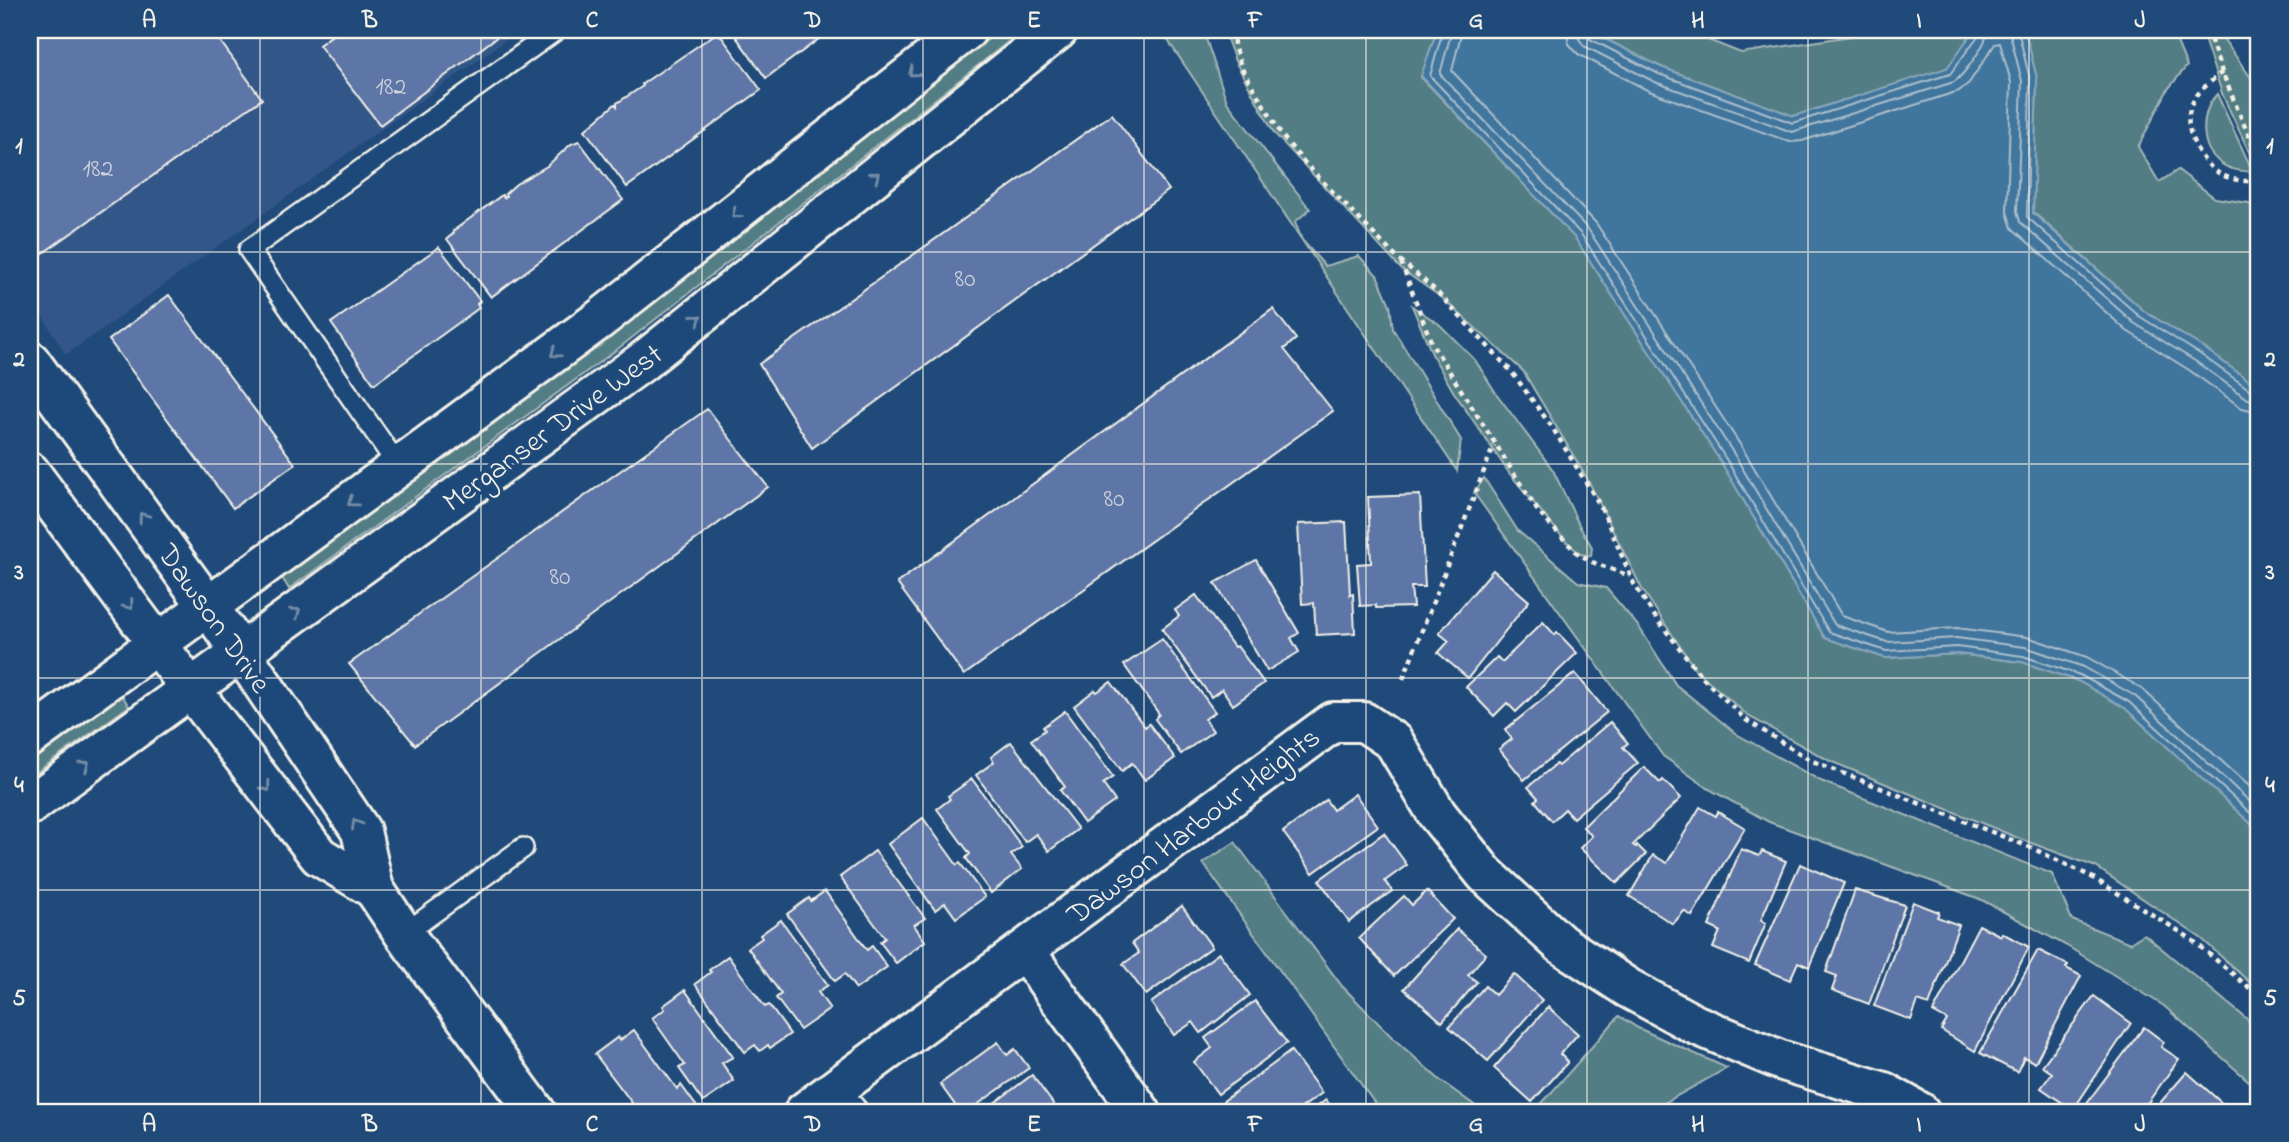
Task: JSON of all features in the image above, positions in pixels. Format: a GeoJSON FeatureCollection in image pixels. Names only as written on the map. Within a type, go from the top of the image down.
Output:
{"type":"FeatureCollection","features":[{"type":"Feature","properties":{"kind":"street","name":"Merganser Drive West"},"geometry":{"type":"LineString","coordinates":[[30,737],[610,312],[967,30]]}},
{"type":"Feature","properties":{"kind":"street","name":"Merganser Drive West"},"geometry":{"type":"LineString","coordinates":[[30,805],[642,362],[1058,30]]}},
{"type":"Feature","properties":{"kind":"street","name":"Dawson Drive"},"geometry":{"type":"LineString","coordinates":[[30,361],[241,652],[361,831],[374,890],[536,1112]]}},
{"type":"Feature","properties":{"kind":"street","name":"Dawson Drive"},"geometry":{"type":"LineString","coordinates":[[30,472],[319,856],[374,890]]}},
{"type":"Feature","properties":{"kind":"street","name":"Dawson Harbour Heights"},"geometry":{"type":"LineString","coordinates":[[804,1112],[849,1100],[1025,951],[1333,722],[1364,722],[1394,742],[1437,814],[1485,874],[1561,944],[1629,988],[1694,1024],[1780,1060],[1884,1092],[1920,1112]]}},
{"type":"Feature","properties":{"kind":"street"},"geometry":{"type":"LineString","coordinates":[[1025,951],[1141,1112]]}},
{"type":"Feature","properties":{"kind":"lane"},"geometry":{"type":"LineString","coordinates":[[399,467],[249,250],[556,30]]}},
{"type":"Feature","properties":{"kind":"lane"},"geometry":{"type":"LineString","coordinates":[[404,934],[523,848]]}},
{"type":"Feature","properties":{"kind":"path"},"geometry":{"type":"LineString","coordinates":[[1233,30],[1234,46],[1242,69],[1283,137],[1401,261],[1474,328],[1511,371],[1533,399],[1601,507],[1631,576],[1653,614],[1702,677],[1746,720],[1810,760],[2032,848],[2090,876],[2190,938],[2259,996]]}},
{"type":"Feature","properties":{"kind":"path"},"geometry":{"type":"LineString","coordinates":[[1756,30],[1819,30]]}},
{"type":"Feature","properties":{"kind":"path"},"geometry":{"type":"LineString","coordinates":[[2207,30],[2259,160]]}},
{"type":"Feature","properties":{"kind":"path"},"geometry":{"type":"LineString","coordinates":[[2222,72],[2201,90],[2191,106],[2188,122],[2193,140],[2202,158],[2216,172],[2234,180],[2259,181]]}},
{"type":"Feature","properties":{"kind":"path"},"geometry":{"type":"LineString","coordinates":[[1401,261],[1432,344],[1530,499],[1556,533],[1577,552],[1592,562],[1631,576]]}},
{"type":"Feature","properties":{"kind":"path"},"geometry":{"type":"LineString","coordinates":[[1403,679],[1494,445]]}},
{"type":"Feature","properties":{"kind":"shaded area"},"geometry":{"type":"Polygon","coordinates":[[[30,30],[520,30],[66,355],[30,296],[30,30]]]}},
{"type":"Feature","properties":{"kind":"green space"},"geometry":{"type":"Polygon","coordinates":[[[1000,30],[1023,30],[619,348],[289,589],[281,576],[631,321],[1000,30]]]}},
{"type":"Feature","properties":{"kind":"green space"},"geometry":{"type":"Polygon","coordinates":[[[1161,30],[1203,30],[1227,102],[1310,209],[1295,222],[1302,240],[1325,266],[1359,256],[1377,275],[1390,305],[1393,329],[1461,440],[1457,471],[1161,30]]]}},
{"type":"Feature","properties":{"kind":"green space"},"geometry":{"type":"Polygon","coordinates":[[[1437,30],[1421,77],[1575,238],[1721,462],[1825,638],[1885,658],[1958,654],[2022,662],[2078,681],[2125,708],[2259,831],[2259,991],[2202,939],[2096,867],[1830,761],[1748,716],[1695,669],[1642,589],[1588,480],[1523,371],[1442,298],[1401,269],[1274,133],[1235,61],[1224,31],[1437,30]]]}},
{"type":"Feature","properties":{"kind":"green space"},"geometry":{"type":"Polygon","coordinates":[[[1587,30],[1683,30],[1741,53],[1857,35],[1865,30],[1974,30],[1948,68],[1794,116],[1661,67],[1587,30]]]}},
{"type":"Feature","properties":{"kind":"green space"},"geometry":{"type":"Polygon","coordinates":[[[2025,30],[2172,30],[2187,66],[2168,89],[2138,147],[2159,182],[2178,170],[2215,198],[2249,203],[2259,216],[2259,388],[2204,348],[2144,311],[2033,212],[2037,79],[2025,30]]]}},
{"type":"Feature","properties":{"kind":"green space"},"geometry":{"type":"Polygon","coordinates":[[[2201,30],[2217,30],[2259,89],[2259,173],[2223,96],[2201,30]]]}},
{"type":"Feature","properties":{"kind":"green space"},"geometry":{"type":"Polygon","coordinates":[[[2217,94],[2253,172],[2225,166],[2211,153],[2207,145],[2205,118],[2217,94]]]}},
{"type":"Feature","properties":{"kind":"green space"},"geometry":{"type":"Polygon","coordinates":[[[1412,306],[1439,324],[1475,360],[1553,470],[1592,547],[1591,556],[1580,554],[1564,539],[1509,473],[1453,391],[1433,356],[1412,306]]]}},
{"type":"Feature","properties":{"kind":"green space"},"geometry":{"type":"Polygon","coordinates":[[[1484,478],[1518,531],[1578,582],[1606,588],[1639,627],[1676,685],[1738,735],[1821,781],[2052,874],[2072,920],[2130,943],[2144,934],[2259,1029],[2259,1090],[2164,1006],[2067,946],[1980,899],[1769,822],[1709,789],[1663,756],[1474,493],[1484,478]]]}},
{"type":"Feature","properties":{"kind":"green space"},"geometry":{"type":"Polygon","coordinates":[[[121,694],[129,706],[30,777],[30,760],[121,694]]]}},
{"type":"Feature","properties":{"kind":"green space"},"geometry":{"type":"Polygon","coordinates":[[[1235,842],[1342,986],[1394,1039],[1441,1081],[1484,1112],[1381,1112],[1203,863],[1235,842]]]}},
{"type":"Feature","properties":{"kind":"green space"},"geometry":{"type":"Polygon","coordinates":[[[1619,1016],[1638,1028],[1727,1068],[1648,1112],[1534,1112],[1619,1016]]]}},
{"type":"Feature","properties":{"kind":"water"},"geometry":{"type":"Polygon","coordinates":[[[1437,30],[1587,30],[1661,67],[1794,116],[1947,68],[1974,30],[2025,30],[2037,79],[2033,213],[2144,311],[2204,348],[2259,388],[2259,831],[2125,708],[2078,681],[2022,662],[1958,654],[1885,658],[1825,638],[1721,462],[1575,238],[1421,76],[1437,30]]]}},
{"type":"Feature","properties":{"kind":"building"},"geometry":{"type":"Polygon","coordinates":[[[30,30],[212,30],[262,99],[43,253],[30,235],[30,30]]]}},
{"type":"Feature","properties":{"kind":"building"},"geometry":{"type":"Polygon","coordinates":[[[339,30],[506,30],[380,125],[319,45],[339,30]]]}},
{"type":"Feature","properties":{"kind":"building"},"geometry":{"type":"Polygon","coordinates":[[[731,30],[831,30],[766,78],[731,30]]]}},
{"type":"Feature","properties":{"kind":"building"},"geometry":{"type":"Polygon","coordinates":[[[718,32],[761,90],[627,187],[585,130],[615,104],[617,106],[617,103],[643,86],[642,84],[718,32]]]}},
{"type":"Feature","properties":{"kind":"building"},"geometry":{"type":"Polygon","coordinates":[[[1112,114],[1169,190],[812,448],[759,364],[1112,114]]]}},
{"type":"Feature","properties":{"kind":"building"},"geometry":{"type":"Polygon","coordinates":[[[579,141],[623,200],[491,297],[447,239],[453,231],[502,195],[504,198],[516,184],[547,166],[571,144],[579,141]]]}},
{"type":"Feature","properties":{"kind":"building"},"geometry":{"type":"Polygon","coordinates":[[[439,247],[480,301],[477,304],[479,308],[374,384],[331,323],[439,247]]]}},
{"type":"Feature","properties":{"kind":"building"},"geometry":{"type":"Polygon","coordinates":[[[169,295],[295,464],[233,508],[109,340],[169,295]]]}},
{"type":"Feature","properties":{"kind":"building"},"geometry":{"type":"Polygon","coordinates":[[[1273,309],[1296,339],[1284,349],[1333,411],[964,675],[897,583],[1273,309]]]}},
{"type":"Feature","properties":{"kind":"building"},"geometry":{"type":"Polygon","coordinates":[[[707,409],[768,487],[415,745],[349,664],[707,409]]]}},
{"type":"Feature","properties":{"kind":"building"},"geometry":{"type":"Polygon","coordinates":[[[1420,495],[1425,587],[1411,587],[1413,607],[1360,606],[1357,564],[1371,563],[1368,497],[1420,495]]]}},
{"type":"Feature","properties":{"kind":"building"},"geometry":{"type":"Polygon","coordinates":[[[1346,522],[1355,633],[1316,635],[1314,603],[1302,604],[1298,524],[1346,522]]]}},
{"type":"Feature","properties":{"kind":"building"},"geometry":{"type":"Polygon","coordinates":[[[1256,560],[1299,633],[1291,638],[1299,652],[1267,671],[1215,583],[1256,560]]]}},
{"type":"Feature","properties":{"kind":"building"},"geometry":{"type":"Polygon","coordinates":[[[1493,570],[1529,601],[1468,678],[1438,653],[1449,641],[1439,633],[1493,570]]]}},
{"type":"Feature","properties":{"kind":"building"},"geometry":{"type":"Polygon","coordinates":[[[1196,595],[1264,683],[1233,705],[1222,689],[1211,697],[1162,629],[1179,616],[1175,610],[1196,595]]]}},
{"type":"Feature","properties":{"kind":"building"},"geometry":{"type":"Polygon","coordinates":[[[1543,622],[1577,653],[1516,712],[1507,703],[1494,716],[1466,687],[1497,657],[1502,662],[1543,622]]]}},
{"type":"Feature","properties":{"kind":"building"},"geometry":{"type":"Polygon","coordinates":[[[1162,639],[1215,712],[1205,719],[1213,731],[1181,754],[1155,719],[1159,714],[1124,665],[1162,639]]]}},
{"type":"Feature","properties":{"kind":"building"},"geometry":{"type":"Polygon","coordinates":[[[1575,673],[1607,712],[1524,780],[1499,749],[1512,739],[1505,730],[1575,673]]]}},
{"type":"Feature","properties":{"kind":"building"},"geometry":{"type":"Polygon","coordinates":[[[1111,682],[1145,727],[1149,724],[1175,758],[1145,780],[1132,763],[1122,771],[1074,706],[1111,682]]]}},
{"type":"Feature","properties":{"kind":"building"},"geometry":{"type":"Polygon","coordinates":[[[1065,711],[1113,777],[1103,784],[1115,801],[1084,823],[1060,790],[1065,787],[1031,740],[1045,730],[1043,727],[1065,711]]]}},
{"type":"Feature","properties":{"kind":"building"},"geometry":{"type":"Polygon","coordinates":[[[1610,722],[1628,743],[1623,747],[1638,763],[1573,818],[1565,809],[1552,821],[1535,801],[1538,798],[1528,787],[1556,764],[1558,766],[1610,722]]]}},
{"type":"Feature","properties":{"kind":"building"},"geometry":{"type":"Polygon","coordinates":[[[1011,742],[1078,829],[1049,851],[1036,834],[1025,842],[976,775],[994,762],[991,757],[1011,742]]]}},
{"type":"Feature","properties":{"kind":"building"},"geometry":{"type":"Polygon","coordinates":[[[1644,767],[1660,783],[1663,780],[1681,798],[1633,845],[1637,845],[1646,854],[1617,883],[1580,848],[1592,836],[1583,827],[1644,767]]]}},
{"type":"Feature","properties":{"kind":"building"},"geometry":{"type":"Polygon","coordinates":[[[972,779],[1022,847],[1011,855],[1022,869],[991,893],[966,858],[970,854],[937,809],[950,799],[948,796],[972,779]]]}},
{"type":"Feature","properties":{"kind":"building"},"geometry":{"type":"Polygon","coordinates":[[[1355,794],[1378,826],[1313,873],[1283,832],[1326,800],[1333,810],[1355,794]]]}},
{"type":"Feature","properties":{"kind":"building"},"geometry":{"type":"Polygon","coordinates":[[[1700,807],[1716,816],[1718,812],[1745,828],[1692,916],[1684,911],[1673,924],[1629,896],[1653,855],[1667,863],[1700,807]]]}},
{"type":"Feature","properties":{"kind":"building"},"geometry":{"type":"Polygon","coordinates":[[[923,818],[957,865],[960,863],[985,897],[956,918],[945,903],[935,910],[888,844],[923,818]]]}},
{"type":"Feature","properties":{"kind":"building"},"geometry":{"type":"Polygon","coordinates":[[[1384,833],[1407,865],[1385,881],[1392,891],[1349,922],[1319,880],[1384,833]]]}},
{"type":"Feature","properties":{"kind":"building"},"geometry":{"type":"Polygon","coordinates":[[[1741,849],[1759,856],[1762,851],[1786,861],[1761,920],[1766,923],[1749,963],[1713,948],[1720,931],[1709,926],[1741,849]]]}},
{"type":"Feature","properties":{"kind":"building"},"geometry":{"type":"Polygon","coordinates":[[[875,851],[925,918],[914,925],[925,941],[896,963],[880,942],[885,938],[840,877],[875,851]]]}},
{"type":"Feature","properties":{"kind":"building"},"geometry":{"type":"Polygon","coordinates":[[[1800,864],[1844,883],[1809,967],[1798,962],[1790,980],[1755,965],[1800,864]]]}},
{"type":"Feature","properties":{"kind":"building"},"geometry":{"type":"Polygon","coordinates":[[[1855,890],[1905,905],[1869,1004],[1832,990],[1837,976],[1826,972],[1855,890]]]}},
{"type":"Feature","properties":{"kind":"building"},"geometry":{"type":"Polygon","coordinates":[[[825,891],[867,950],[872,946],[887,967],[856,989],[845,974],[835,981],[787,914],[809,898],[811,901],[825,891]]]}},
{"type":"Feature","properties":{"kind":"building"},"geometry":{"type":"Polygon","coordinates":[[[1427,891],[1453,919],[1394,976],[1359,938],[1404,896],[1412,905],[1427,891]]]}},
{"type":"Feature","properties":{"kind":"building"},"geometry":{"type":"Polygon","coordinates":[[[1913,902],[1939,912],[1937,917],[1959,925],[1929,1005],[1918,1001],[1911,1020],[1874,1006],[1913,902]]]}},
{"type":"Feature","properties":{"kind":"building"},"geometry":{"type":"Polygon","coordinates":[[[1182,906],[1212,947],[1146,995],[1123,964],[1139,953],[1132,943],[1182,906]]]}},
{"type":"Feature","properties":{"kind":"building"},"geometry":{"type":"Polygon","coordinates":[[[781,920],[828,985],[818,992],[830,1009],[800,1030],[776,998],[781,994],[748,948],[762,938],[760,935],[781,920]]]}},
{"type":"Feature","properties":{"kind":"building"},"geometry":{"type":"Polygon","coordinates":[[[1979,925],[2029,947],[1975,1051],[1941,1030],[1947,1020],[1933,1012],[1979,925]]]}},
{"type":"Feature","properties":{"kind":"building"},"geometry":{"type":"Polygon","coordinates":[[[1457,929],[1486,954],[1468,975],[1477,982],[1442,1022],[1404,989],[1457,929]]]}},
{"type":"Feature","properties":{"kind":"building"},"geometry":{"type":"Polygon","coordinates":[[[2038,950],[2068,965],[2066,968],[2081,976],[2035,1063],[2024,1057],[2017,1072],[1980,1053],[2038,950]]]}},
{"type":"Feature","properties":{"kind":"building"},"geometry":{"type":"Polygon","coordinates":[[[1219,953],[1250,995],[1201,1033],[1193,1022],[1174,1035],[1151,1003],[1219,953]]]}},
{"type":"Feature","properties":{"kind":"building"},"geometry":{"type":"Polygon","coordinates":[[[728,956],[765,1007],[769,1005],[790,1034],[770,1048],[768,1045],[760,1051],[755,1045],[745,1052],[695,984],[728,956]]]}},
{"type":"Feature","properties":{"kind":"building"},"geometry":{"type":"Polygon","coordinates":[[[1514,974],[1542,1000],[1488,1061],[1449,1027],[1485,986],[1495,995],[1514,974]]]}},
{"type":"Feature","properties":{"kind":"building"},"geometry":{"type":"Polygon","coordinates":[[[685,990],[733,1057],[722,1063],[734,1081],[703,1102],[679,1068],[685,1065],[652,1018],[685,990]]]}},
{"type":"Feature","properties":{"kind":"building"},"geometry":{"type":"Polygon","coordinates":[[[2094,996],[2131,1023],[2073,1110],[2041,1088],[2052,1073],[2042,1066],[2094,996]]]}},
{"type":"Feature","properties":{"kind":"building"},"geometry":{"type":"Polygon","coordinates":[[[1255,1001],[1287,1043],[1218,1094],[1194,1062],[1212,1048],[1205,1038],[1255,1001]]]}},
{"type":"Feature","properties":{"kind":"building"},"geometry":{"type":"Polygon","coordinates":[[[1548,1007],[1578,1034],[1560,1054],[1568,1062],[1532,1102],[1494,1068],[1548,1007]]]}},
{"type":"Feature","properties":{"kind":"building"},"geometry":{"type":"Polygon","coordinates":[[[2144,1027],[2164,1042],[2161,1047],[2179,1059],[2141,1112],[2080,1112],[2144,1027]]]}},
{"type":"Feature","properties":{"kind":"building"},"geometry":{"type":"Polygon","coordinates":[[[634,1030],[677,1089],[681,1085],[697,1107],[690,1112],[639,1112],[595,1054],[618,1037],[620,1040],[634,1030]]]}},
{"type":"Feature","properties":{"kind":"building"},"geometry":{"type":"Polygon","coordinates":[[[998,1042],[1007,1055],[1015,1049],[1029,1068],[967,1112],[960,1112],[940,1084],[998,1042]]]}},
{"type":"Feature","properties":{"kind":"building"},"geometry":{"type":"Polygon","coordinates":[[[1291,1051],[1322,1093],[1296,1112],[1230,1112],[1222,1102],[1291,1051]]]}},
{"type":"Feature","properties":{"kind":"building"},"geometry":{"type":"Polygon","coordinates":[[[2187,1072],[2224,1105],[2218,1112],[2152,1112],[2187,1072]]]}},
{"type":"Feature","properties":{"kind":"building"},"geometry":{"type":"Polygon","coordinates":[[[1032,1075],[1054,1105],[1045,1112],[982,1112],[1032,1075]]]}},
{"type":"Feature","properties":{"kind":"building"},"geometry":{"type":"Polygon","coordinates":[[[1326,1100],[1335,1112],[1310,1112],[1326,1100]]]}}]}
